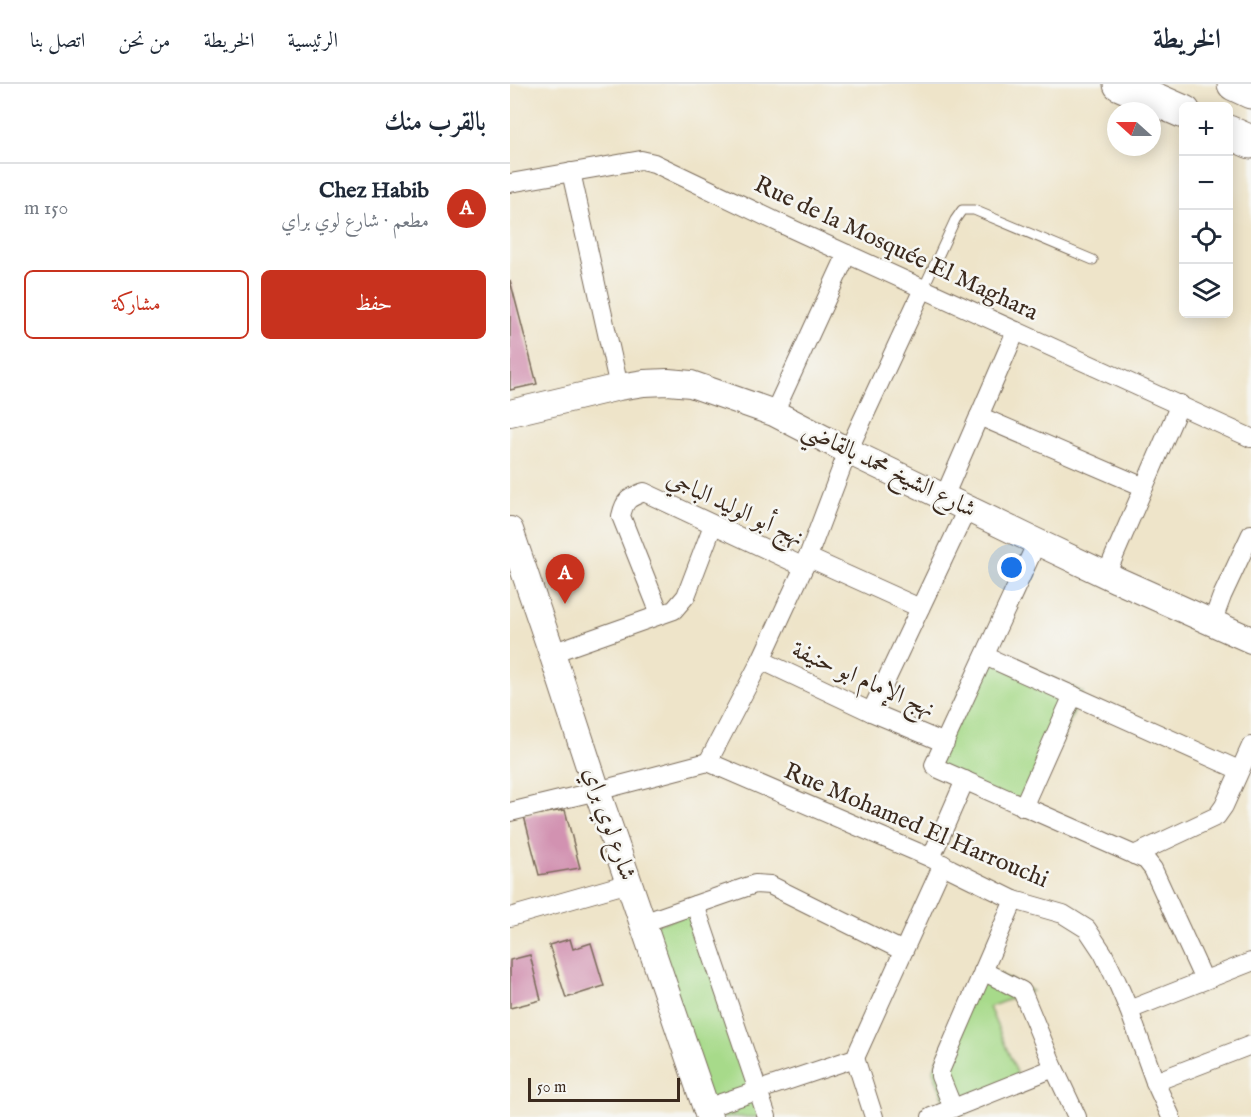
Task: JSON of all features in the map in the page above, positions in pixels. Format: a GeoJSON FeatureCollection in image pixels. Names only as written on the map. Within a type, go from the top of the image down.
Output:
{"type":"FeatureCollection","features":[{"type":"Feature","properties":{"kind":"highway"},"geometry":{"type":"LineString","coordinates":[[1120,84],[1179,110]]}},
{"type":"Feature","properties":{"kind":"highway"},"geometry":{"type":"LineString","coordinates":[[1234,84],[1251,92]]}},
{"type":"Feature","properties":{"kind":"highway"},"geometry":{"type":"LineString","coordinates":[[1233,134],[1251,142]]}},
{"type":"Feature","properties":{"kind":"street","name":"Rue de la Mosquée El Maghara"},"geometry":{"type":"LineString","coordinates":[[510,183],[641,160],[654,163],[847,254],[1251,438]]}},
{"type":"Feature","properties":{"kind":"street"},"geometry":{"type":"LineString","coordinates":[[572,172],[619,387]]}},
{"type":"Feature","properties":{"kind":"street"},"geometry":{"type":"LineString","coordinates":[[774,413],[847,254]]}},
{"type":"Feature","properties":{"kind":"street"},"geometry":{"type":"LineString","coordinates":[[510,812],[708,762],[761,660],[805,562],[848,452],[923,289]]}},
{"type":"Feature","properties":{"kind":"street"},"geometry":{"type":"LineString","coordinates":[[944,497],[1016,331]]}},
{"type":"Feature","properties":{"kind":"street","name":"شارع الشيخ محمد بالقاضي"},"geometry":{"type":"LineString","coordinates":[[510,412],[644,383],[691,384],[774,413],[848,452],[967,509],[1251,640]]}},
{"type":"Feature","properties":{"kind":"street"},"geometry":{"type":"LineString","coordinates":[[1106,575],[1179,404]]}},
{"type":"Feature","properties":{"kind":"street"},"geometry":{"type":"LineString","coordinates":[[979,416],[1144,487]]}},
{"type":"Feature","properties":{"kind":"street","name":"نهج أبو الوليد الباجي"},"geometry":{"type":"LineString","coordinates":[[660,614],[621,516],[623,506],[629,498],[644,492],[713,525],[920,608]]}},
{"type":"Feature","properties":{"kind":"street"},"geometry":{"type":"LineString","coordinates":[[871,712],[967,509]]}},
{"type":"Feature","properties":{"kind":"street"},"geometry":{"type":"LineString","coordinates":[[552,653],[674,610],[686,596],[713,525]]}},
{"type":"Feature","properties":{"kind":"street"},"geometry":{"type":"LineString","coordinates":[[1212,623],[1251,534]]}},
{"type":"Feature","properties":{"kind":"street","name":"شارع لوي براي"},"geometry":{"type":"LineString","coordinates":[[512,540],[707,1112]]}},
{"type":"Feature","properties":{"kind":"street"},"geometry":{"type":"LineString","coordinates":[[1037,542],[934,765],[1023,807],[1146,860],[1153,869],[1204,980]]}},
{"type":"Feature","properties":{"kind":"street"},"geometry":{"type":"LineString","coordinates":[[985,656],[1239,770]]}},
{"type":"Feature","properties":{"kind":"street","name":"نهج الإمام ابو حنيفة"},"geometry":{"type":"LineString","coordinates":[[761,660],[871,712],[945,743]]}},
{"type":"Feature","properties":{"kind":"street"},"geometry":{"type":"LineString","coordinates":[[1023,807],[1073,696]]}},
{"type":"Feature","properties":{"kind":"street"},"geometry":{"type":"LineString","coordinates":[[1134,855],[1217,816],[1224,806],[1251,746]]}},
{"type":"Feature","properties":{"kind":"street","name":"Rue Mohamed El Harrouchi"},"geometry":{"type":"LineString","coordinates":[[708,762],[937,861],[1014,900],[1063,914],[1087,929],[1103,952],[1129,1010],[1155,1082],[1171,1117]]}},
{"type":"Feature","properties":{"kind":"street"},"geometry":{"type":"LineString","coordinates":[[874,1117],[855,1058],[903,951],[965,780]]}},
{"type":"Feature","properties":{"kind":"street"},"geometry":{"type":"LineString","coordinates":[[510,916],[629,883]]}},
{"type":"Feature","properties":{"kind":"street"},"geometry":{"type":"LineString","coordinates":[[643,924],[755,884],[770,885],[903,951]]}},
{"type":"Feature","properties":{"kind":"street"},"geometry":{"type":"LineString","coordinates":[[953,1108],[940,1071],[1014,900]]}},
{"type":"Feature","properties":{"kind":"street"},"geometry":{"type":"LineString","coordinates":[[695,905],[767,1117]]}},
{"type":"Feature","properties":{"kind":"street"},"geometry":{"type":"LineString","coordinates":[[1129,1010],[1251,962]]}},
{"type":"Feature","properties":{"kind":"street"},"geometry":{"type":"LineString","coordinates":[[983,970],[1022,991],[1077,1117]]}},
{"type":"Feature","properties":{"kind":"street"},"geometry":{"type":"LineString","coordinates":[[1155,1082],[1251,1045]]}},
{"type":"Feature","properties":{"kind":"street"},"geometry":{"type":"LineString","coordinates":[[707,1112],[758,1089],[855,1058]]}},
{"type":"Feature","properties":{"kind":"street"},"geometry":{"type":"LineString","coordinates":[[931,1117],[1054,1068]]}},
{"type":"Feature","properties":{"kind":"lane"},"geometry":{"type":"LineString","coordinates":[[923,289],[955,220],[962,210],[974,210],[1093,261]]}},
{"type":"Feature","properties":{"kind":"green space"},"geometry":{"type":"Polygon","coordinates":[[[981,645],[1083,692],[1027,816],[924,770],[981,645]]]}},
{"type":"Feature","properties":{"kind":"green space"},"geometry":{"type":"Polygon","coordinates":[[[691,913],[760,1117],[710,1117],[647,928],[691,913]]]}},
{"type":"Feature","properties":{"kind":"green space"},"geometry":{"type":"Polygon","coordinates":[[[979,964],[1032,991],[989,1007],[1023,1087],[956,1117],[951,1117],[933,1071],[979,964]]]}},
{"type":"Feature","properties":{"kind":"building"},"geometry":{"type":"Polygon","coordinates":[[[510,280],[537,384],[510,390],[510,280]]]}},
{"type":"Feature","properties":{"kind":"building"},"geometry":{"type":"Polygon","coordinates":[[[565,810],[580,868],[539,875],[524,816],[565,810]]]}},
{"type":"Feature","properties":{"kind":"building"},"geometry":{"type":"Polygon","coordinates":[[[570,939],[573,949],[591,943],[604,986],[566,998],[549,945],[570,939]]]}},
{"type":"Feature","properties":{"kind":"building"},"geometry":{"type":"Polygon","coordinates":[[[530,955],[541,1000],[510,1008],[510,960],[530,955]]]}},
{"type":"Feature","properties":{"kind":"place","name":"Chez Habib"},"geometry":{"type":"Point","coordinates":[565,604]}}]}
